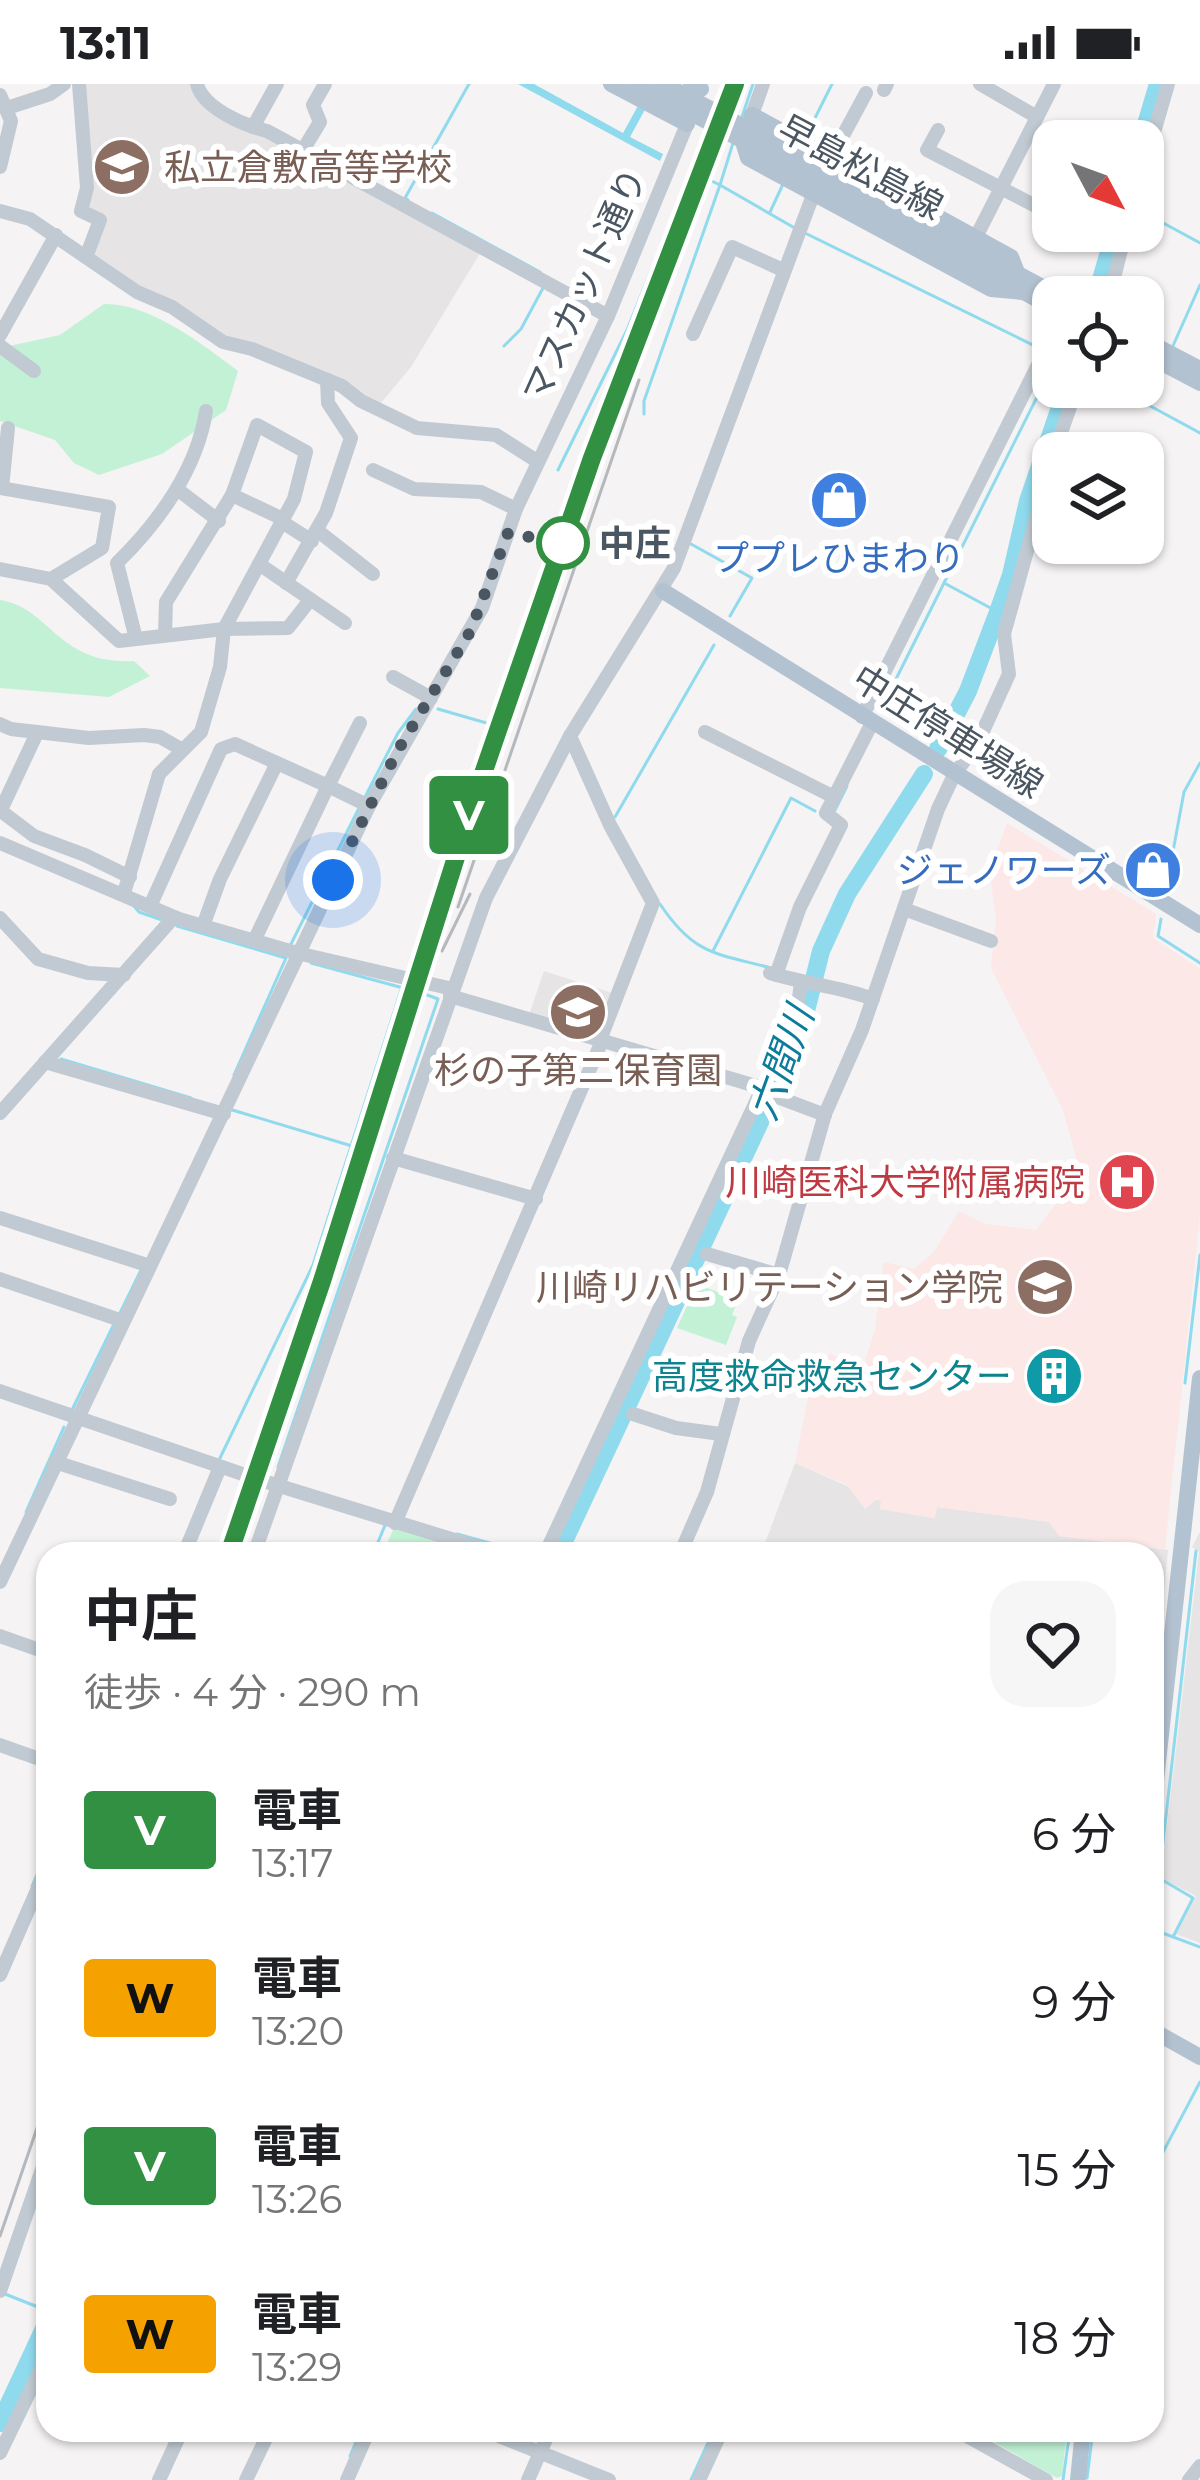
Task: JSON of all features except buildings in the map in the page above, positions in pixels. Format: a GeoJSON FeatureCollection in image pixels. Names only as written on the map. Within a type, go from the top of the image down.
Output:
{"type":"FeatureCollection","features":[{"type":"Feature","properties":{"kind":"main road"},"geometry":{"type":"LineString","coordinates":[[611,84],[642,96],[687,124]]}},
{"type":"Feature","properties":{"kind":"main road","name":"早島松島線"},"geometry":{"type":"LineString","coordinates":[[664,84],[902,212],[1032,292]]}},
{"type":"Feature","properties":{"kind":"main road","name":"早島松島線"},"geometry":{"type":"LineString","coordinates":[[642,96],[1032,288]]}},
{"type":"Feature","properties":{"kind":"main road"},"geometry":{"type":"LineString","coordinates":[[752,115],[1011,257],[1021,284],[991,289],[744,154],[752,115]]}},
{"type":"Feature","properties":{"kind":"main road"},"geometry":{"type":"LineString","coordinates":[[1164,358],[1200,369]]}},
{"type":"Feature","properties":{"kind":"main road"},"geometry":{"type":"LineString","coordinates":[[1164,359],[1200,383]]}},
{"type":"Feature","properties":{"kind":"main road","name":"中庄停車場線"},"geometry":{"type":"LineString","coordinates":[[663,590],[1200,925]]}},
{"type":"Feature","properties":{"kind":"main road"},"geometry":{"type":"LineString","coordinates":[[1164,1707],[1200,1378]]}},
{"type":"Feature","properties":{"kind":"main road"},"geometry":{"type":"LineString","coordinates":[[1164,2037],[1200,2057]]}},
{"type":"Feature","properties":{"kind":"main road"},"geometry":{"type":"LineString","coordinates":[[1078,2480],[1083,2442]]}},
{"type":"Feature","properties":{"kind":"street"},"geometry":{"type":"LineString","coordinates":[[0,167],[11,121],[3,102],[50,94],[64,84]]}},
{"type":"Feature","properties":{"kind":"street"},"geometry":{"type":"LineString","coordinates":[[79,84],[87,188],[81,211],[100,220],[86,257]]}},
{"type":"Feature","properties":{"kind":"street"},"geometry":{"type":"LineString","coordinates":[[197,84],[201,98],[253,128],[267,130],[608,316]]}},
{"type":"Feature","properties":{"kind":"street"},"geometry":{"type":"LineString","coordinates":[[253,128],[278,84]]}},
{"type":"Feature","properties":{"kind":"street"},"geometry":{"type":"LineString","coordinates":[[303,150],[320,122],[313,105],[325,84]]}},
{"type":"Feature","properties":{"kind":"street"},"geometry":{"type":"LineString","coordinates":[[752,115],[763,84]]}},
{"type":"Feature","properties":{"kind":"street"},"geometry":{"type":"LineString","coordinates":[[980,84],[1037,117]]}},
{"type":"Feature","properties":{"kind":"street"},"geometry":{"type":"LineString","coordinates":[[976,239],[1054,84]]}},
{"type":"Feature","properties":{"kind":"street"},"geometry":{"type":"LineString","coordinates":[[1158,120],[1168,84]]}},
{"type":"Feature","properties":{"kind":"street","name":"マスカット通り"},"geometry":{"type":"LineString","coordinates":[[3,1565],[364,804],[482,608],[516,508],[608,316],[687,124],[698,86]]}},
{"type":"Feature","properties":{"kind":"street"},"geometry":{"type":"LineString","coordinates":[[258,1542],[486,898],[570,736],[663,590],[812,193],[866,93]]}},
{"type":"Feature","properties":{"kind":"street"},"geometry":{"type":"LineString","coordinates":[[938,130],[927,150],[1032,205]]}},
{"type":"Feature","properties":{"kind":"street"},"geometry":{"type":"LineString","coordinates":[[0,211],[30,219],[223,343],[252,349],[327,380],[417,428],[496,435],[537,461]]}},
{"type":"Feature","properties":{"kind":"street"},"geometry":{"type":"LineString","coordinates":[[0,335],[56,235]]}},
{"type":"Feature","properties":{"kind":"street"},"geometry":{"type":"LineString","coordinates":[[693,334],[733,247],[784,270]]}},
{"type":"Feature","properties":{"kind":"street"},"geometry":{"type":"LineString","coordinates":[[0,346],[34,371]]}},
{"type":"Feature","properties":{"kind":"street"},"geometry":{"type":"LineString","coordinates":[[873,999],[841,986],[808,984],[776,972],[800,907],[841,825],[826,813],[1032,378]]}},
{"type":"Feature","properties":{"kind":"street"},"geometry":{"type":"LineString","coordinates":[[286,584],[315,536],[351,438],[328,403],[327,380]]}},
{"type":"Feature","properties":{"kind":"street"},"geometry":{"type":"LineString","coordinates":[[136,639],[117,563],[177,489],[202,434],[206,411]]}},
{"type":"Feature","properties":{"kind":"street"},"geometry":{"type":"LineString","coordinates":[[124,893],[159,773],[201,732],[220,667],[224,629],[294,500],[306,452],[256,425],[219,521],[166,602],[165,634]]}},
{"type":"Feature","properties":{"kind":"street"},"geometry":{"type":"LineString","coordinates":[[8,428],[1,488],[109,507],[102,548],[51,579]]}},
{"type":"Feature","properties":{"kind":"street"},"geometry":{"type":"LineString","coordinates":[[373,470],[414,489],[481,492],[516,508]]}},
{"type":"Feature","properties":{"kind":"street"},"geometry":{"type":"LineString","coordinates":[[177,489],[219,521]]}},
{"type":"Feature","properties":{"kind":"street"},"geometry":{"type":"LineString","coordinates":[[232,495],[315,536],[373,574]]}},
{"type":"Feature","properties":{"kind":"street"},"geometry":{"type":"LineString","coordinates":[[685,1542],[706,1492],[749,1341],[779,1275],[825,1115],[873,999],[954,775],[978,742],[1010,674],[1004,634],[1032,534]]}},
{"type":"Feature","properties":{"kind":"street"},"geometry":{"type":"LineString","coordinates":[[259,564],[345,623]]}},
{"type":"Feature","properties":{"kind":"street"},"geometry":{"type":"LineString","coordinates":[[0,569],[51,579],[119,641],[224,629],[288,628],[310,600]]}},
{"type":"Feature","properties":{"kind":"street"},"geometry":{"type":"LineString","coordinates":[[393,677],[431,698]]}},
{"type":"Feature","properties":{"kind":"street"},"geometry":{"type":"LineString","coordinates":[[254,941],[360,723]]}},
{"type":"Feature","properties":{"kind":"street"},"geometry":{"type":"LineString","coordinates":[[0,724],[89,738],[160,737],[181,749]]}},
{"type":"Feature","properties":{"kind":"street"},"geometry":{"type":"LineString","coordinates":[[705,732],[834,797]]}},
{"type":"Feature","properties":{"kind":"street"},"geometry":{"type":"LineString","coordinates":[[37,733],[0,812],[34,836],[130,877]]}},
{"type":"Feature","properties":{"kind":"street"},"geometry":{"type":"LineString","coordinates":[[393,1520],[600,1042],[653,903],[610,825],[570,736]]}},
{"type":"Feature","properties":{"kind":"street"},"geometry":{"type":"LineString","coordinates":[[151,904],[221,749],[235,744],[364,804]]}},
{"type":"Feature","properties":{"kind":"street"},"geometry":{"type":"LineString","coordinates":[[202,926],[277,763]]}},
{"type":"Feature","properties":{"kind":"street"},"geometry":{"type":"LineString","coordinates":[[0,843],[151,904],[172,921],[292,955],[409,979],[450,997],[762,1091]]}},
{"type":"Feature","properties":{"kind":"street"},"geometry":{"type":"LineString","coordinates":[[904,909],[991,940]]}},
{"type":"Feature","properties":{"kind":"street"},"geometry":{"type":"LineString","coordinates":[[0,918],[38,959],[88,973],[124,975]]}},
{"type":"Feature","properties":{"kind":"street"},"geometry":{"type":"LineString","coordinates":[[0,1113],[172,921]]}},
{"type":"Feature","properties":{"kind":"street"},"geometry":{"type":"LineString","coordinates":[[551,1542],[808,984]]}},
{"type":"Feature","properties":{"kind":"street"},"geometry":{"type":"LineString","coordinates":[[45,1062],[222,1111]]}},
{"type":"Feature","properties":{"kind":"street"},"geometry":{"type":"LineString","coordinates":[[780,1098],[825,1115]]}},
{"type":"Feature","properties":{"kind":"street"},"geometry":{"type":"LineString","coordinates":[[393,1158],[532,1198]]}},
{"type":"Feature","properties":{"kind":"street"},"geometry":{"type":"LineString","coordinates":[[0,1217],[146,1264]]}},
{"type":"Feature","properties":{"kind":"street"},"geometry":{"type":"LineString","coordinates":[[707,1254],[779,1275]]}},
{"type":"Feature","properties":{"kind":"street"},"geometry":{"type":"LineString","coordinates":[[0,1280],[119,1319]]}},
{"type":"Feature","properties":{"kind":"street"},"geometry":{"type":"LineString","coordinates":[[0,1391],[217,1466],[462,1542]]}},
{"type":"Feature","properties":{"kind":"street"},"geometry":{"type":"LineString","coordinates":[[633,1414],[676,1428],[721,1435]]}},
{"type":"Feature","properties":{"kind":"street"},"geometry":{"type":"LineString","coordinates":[[55,1462],[170,1499]]}},
{"type":"Feature","properties":{"kind":"street"},"geometry":{"type":"LineString","coordinates":[[188,1542],[217,1466]]}},
{"type":"Feature","properties":{"kind":"street"},"geometry":{"type":"LineString","coordinates":[[0,1636],[36,1649]]}},
{"type":"Feature","properties":{"kind":"street"},"geometry":{"type":"LineString","coordinates":[[0,1745],[36,1758]]}},
{"type":"Feature","properties":{"kind":"street"},"geometry":{"type":"LineString","coordinates":[[0,1975],[36,1892]]}},
{"type":"Feature","properties":{"kind":"street"},"geometry":{"type":"LineString","coordinates":[[1,2289],[36,2187]]}},
{"type":"Feature","properties":{"kind":"street"},"geometry":{"type":"LineString","coordinates":[[0,2453],[36,2379]]}},
{"type":"Feature","properties":{"kind":"street"},"geometry":{"type":"LineString","coordinates":[[159,2480],[176,2442]]}},
{"type":"Feature","properties":{"kind":"street"},"geometry":{"type":"LineString","coordinates":[[246,2480],[264,2442]]}},
{"type":"Feature","properties":{"kind":"street"},"geometry":{"type":"LineString","coordinates":[[347,2480],[364,2442]]}},
{"type":"Feature","properties":{"kind":"street"},"geometry":{"type":"LineString","coordinates":[[513,2442],[610,2480]]}},
{"type":"Feature","properties":{"kind":"street"},"geometry":{"type":"LineString","coordinates":[[528,2480],[543,2442]]}},
{"type":"Feature","properties":{"kind":"street"},"geometry":{"type":"LineString","coordinates":[[699,2480],[716,2442]]}},
{"type":"Feature","properties":{"kind":"street"},"geometry":{"type":"LineString","coordinates":[[978,2442],[1046,2480]]}},
{"type":"Feature","properties":{"kind":"street"},"geometry":{"type":"LineString","coordinates":[[1189,2480],[1200,2466]]}},
{"type":"Feature","properties":{"kind":"shaded area"},"geometry":{"type":"Polygon","coordinates":[[[81,84],[193,84],[199,101],[482,250],[411,367],[381,403],[223,341],[91,257],[102,230],[84,210],[81,84]]]}},
{"type":"Feature","properties":{"kind":"shaded area","name":"川崎医科大学附属病院"},"geometry":{"type":"Polygon","coordinates":[[[1007,823],[1156,914],[1153,938],[1200,969],[1200,1214],[1165,1549],[1164,1542],[1059,1536],[1049,1522],[937,1507],[935,1518],[880,1509],[881,1501],[876,1500],[865,1509],[846,1484],[795,1463],[812,1378],[831,1353],[841,1361],[865,1361],[875,1330],[884,1262],[914,1269],[934,1252],[959,1211],[985,1224],[1036,1230],[1058,1201],[1047,1194],[1062,1163],[1073,1169],[1077,1161],[1063,1110],[991,968],[996,919],[990,872],[1007,823]]]}},
{"type":"Feature","properties":{"kind":"shaded area"},"geometry":{"type":"Polygon","coordinates":[[[544,971],[612,993],[597,1035],[529,1015],[544,971]]]}},
{"type":"Feature","properties":{"kind":"shaded area"},"geometry":{"type":"Polygon","coordinates":[[[795,1463],[881,1501],[880,1509],[934,1518],[937,1507],[1049,1522],[1060,1536],[1106,1542],[765,1542],[795,1463]]]}},
{"type":"Feature","properties":{"kind":"shaded area"},"geometry":{"type":"Polygon","coordinates":[[[1200,1532],[1200,1943],[1176,1934],[1196,1896],[1164,1880],[1199,1552],[1192,1547],[1200,1532]]]}},
{"type":"Feature","properties":{"kind":"green space"},"geometry":{"type":"Polygon","coordinates":[[[104,304],[157,318],[238,371],[226,410],[162,454],[99,475],[74,463],[55,440],[0,421],[0,348],[60,335],[104,304]]]}},
{"type":"Feature","properties":{"kind":"green space"},"geometry":{"type":"Polygon","coordinates":[[[0,600],[32,613],[71,646],[108,660],[134,661],[150,676],[109,697],[0,688],[0,600]]]}},
{"type":"Feature","properties":{"kind":"green space"},"geometry":{"type":"Polygon","coordinates":[[[697,1284],[738,1300],[726,1345],[677,1328],[697,1284]]]}},
{"type":"Feature","properties":{"kind":"green space"},"geometry":{"type":"Polygon","coordinates":[[[394,1528],[440,1542],[388,1542],[394,1528]]]}},
{"type":"Feature","properties":{"kind":"green space"},"geometry":{"type":"Polygon","coordinates":[[[994,2442],[1066,2442],[1062,2476],[1057,2478],[994,2442]]]}},
{"type":"Feature","properties":{"kind":"water"},"geometry":{"type":"Polygon","coordinates":[[[518,84],[534,84],[623,133],[650,84],[659,84],[630,137],[663,154],[660,161],[518,84]]]}},
{"type":"Feature","properties":{"kind":"waterway"},"geometry":{"type":"LineString","coordinates":[[408,200],[469,84]]}},
{"type":"Feature","properties":{"kind":"waterway"},"geometry":{"type":"LineString","coordinates":[[742,117],[753,84]]}},
{"type":"Feature","properties":{"kind":"waterway"},"geometry":{"type":"LineString","coordinates":[[806,136],[832,84]]}},
{"type":"Feature","properties":{"kind":"waterway","name":"六間川"},"geometry":{"type":"LineString","coordinates":[[1147,120],[1158,84]]}},
{"type":"Feature","properties":{"kind":"waterway"},"geometry":{"type":"LineString","coordinates":[[733,143],[720,185],[793,227]]}},
{"type":"Feature","properties":{"kind":"waterway"},"geometry":{"type":"LineString","coordinates":[[558,470],[627,330],[691,171],[720,185],[644,401],[644,414]]}},
{"type":"Feature","properties":{"kind":"waterway"},"geometry":{"type":"LineString","coordinates":[[770,212],[784,182]]}},
{"type":"Feature","properties":{"kind":"waterway"},"geometry":{"type":"LineString","coordinates":[[432,213],[540,272]]}},
{"type":"Feature","properties":{"kind":"waterway"},"geometry":{"type":"LineString","coordinates":[[1164,223],[1200,243]]}},
{"type":"Feature","properties":{"kind":"waterway"},"geometry":{"type":"LineString","coordinates":[[807,234],[1032,345]]}},
{"type":"Feature","properties":{"kind":"waterway","name":"六間川"},"geometry":{"type":"LineString","coordinates":[[1102,276],[1109,252]]}},
{"type":"Feature","properties":{"kind":"waterway"},"geometry":{"type":"LineString","coordinates":[[1172,348],[1200,285]]}},
{"type":"Feature","properties":{"kind":"waterway"},"geometry":{"type":"LineString","coordinates":[[504,346],[521,329],[543,288]]}},
{"type":"Feature","properties":{"kind":"waterway"},"geometry":{"type":"LineString","coordinates":[[885,701],[1032,407]]}},
{"type":"Feature","properties":{"kind":"waterway","name":"六間川"},"geometry":{"type":"LineString","coordinates":[[938,749],[968,691],[998,612],[1060,408]]}},
{"type":"Feature","properties":{"kind":"waterway"},"geometry":{"type":"LineString","coordinates":[[1154,408],[1200,433]]}},
{"type":"Feature","properties":{"kind":"waterway"},"geometry":{"type":"LineString","coordinates":[[691,544],[752,578],[730,616]]}},
{"type":"Feature","properties":{"kind":"waterway"},"geometry":{"type":"LineString","coordinates":[[946,584],[998,612]]}},
{"type":"Feature","properties":{"kind":"waterway"},"geometry":{"type":"LineString","coordinates":[[615,817],[714,645]]}},
{"type":"Feature","properties":{"kind":"waterway"},"geometry":{"type":"LineString","coordinates":[[364,799],[416,709]]}},
{"type":"Feature","properties":{"kind":"waterway"},"geometry":{"type":"LineString","coordinates":[[410,974],[490,724],[438,709]]}},
{"type":"Feature","properties":{"kind":"waterway"},"geometry":{"type":"LineString","coordinates":[[1166,889],[1184,792],[1200,763]]}},
{"type":"Feature","properties":{"kind":"waterway","name":"六間川"},"geometry":{"type":"LineString","coordinates":[[564,1542],[760,1122],[805,1015],[821,951],[847,894],[924,774]]}},
{"type":"Feature","properties":{"kind":"waterway"},"geometry":{"type":"LineString","coordinates":[[835,810],[847,786]]}},
{"type":"Feature","properties":{"kind":"waterway"},"geometry":{"type":"LineString","coordinates":[[713,951],[791,798],[815,811]]}},
{"type":"Feature","properties":{"kind":"waterway"},"geometry":{"type":"LineString","coordinates":[[291,944],[359,808]]}},
{"type":"Feature","properties":{"kind":"waterway"},"geometry":{"type":"LineString","coordinates":[[660,904],[684,933],[707,950],[771,968]]}},
{"type":"Feature","properties":{"kind":"waterway"},"geometry":{"type":"LineString","coordinates":[[134,906],[162,920]]}},
{"type":"Feature","properties":{"kind":"waterway"},"geometry":{"type":"LineString","coordinates":[[1161,919],[1158,936],[1200,963]]}},
{"type":"Feature","properties":{"kind":"waterway"},"geometry":{"type":"LineString","coordinates":[[177,926],[286,958],[234,1075]]}},
{"type":"Feature","properties":{"kind":"waterway"},"geometry":{"type":"LineString","coordinates":[[311,963],[407,989]]}},
{"type":"Feature","properties":{"kind":"waterway"},"geometry":{"type":"LineString","coordinates":[[220,1458],[313,1265],[402,987]]}},
{"type":"Feature","properties":{"kind":"waterway"},"geometry":{"type":"LineString","coordinates":[[278,1467],[438,999],[419,992]]}},
{"type":"Feature","properties":{"kind":"waterway"},"geometry":{"type":"LineString","coordinates":[[61,1059],[191,1098]]}},
{"type":"Feature","properties":{"kind":"waterway"},"geometry":{"type":"LineString","coordinates":[[229,1109],[352,1146]]}},
{"type":"Feature","properties":{"kind":"waterway"},"geometry":{"type":"LineString","coordinates":[[1185,1383],[1200,1255]]}},
{"type":"Feature","properties":{"kind":"waterway"},"geometry":{"type":"LineString","coordinates":[[120,1313],[142,1268]]}},
{"type":"Feature","properties":{"kind":"waterway"},"geometry":{"type":"LineString","coordinates":[[72,1410],[115,1322]]}},
{"type":"Feature","properties":{"kind":"waterway"},"geometry":{"type":"LineString","coordinates":[[26,1512],[64,1427]]}},
{"type":"Feature","properties":{"kind":"waterway"},"geometry":{"type":"LineString","coordinates":[[378,1542],[386,1523]]}},
{"type":"Feature","properties":{"kind":"waterway"},"geometry":{"type":"LineString","coordinates":[[457,1534],[486,1542]]}},
{"type":"Feature","properties":{"kind":"waterway"},"geometry":{"type":"LineString","coordinates":[[1164,1834],[1196,1551]]}},
{"type":"Feature","properties":{"kind":"waterway"},"geometry":{"type":"LineString","coordinates":[[32,1886],[36,1877]]}},
{"type":"Feature","properties":{"kind":"waterway"},"geometry":{"type":"LineString","coordinates":[[1164,1881],[1193,1898],[1173,1937]]}},
{"type":"Feature","properties":{"kind":"waterway"},"geometry":{"type":"LineString","coordinates":[[1164,1934],[1200,1947]]}},
{"type":"Feature","properties":{"kind":"waterway"},"geometry":{"type":"LineString","coordinates":[[1164,2150],[1200,2082]]}},
{"type":"Feature","properties":{"kind":"waterway"},"geometry":{"type":"LineString","coordinates":[[5,2294],[36,2306]]}},
{"type":"Feature","properties":{"kind":"waterway","name":"六間川"},"geometry":{"type":"LineString","coordinates":[[0,2423],[36,2346]]}},
{"type":"Feature","properties":{"kind":"waterway"},"geometry":{"type":"LineString","coordinates":[[350,2456],[356,2442]]}},
{"type":"Feature","properties":{"kind":"waterway"},"geometry":{"type":"LineString","coordinates":[[691,2480],[708,2442]]}},
{"type":"Feature","properties":{"kind":"waterway"},"geometry":{"type":"LineString","coordinates":[[1063,2480],[1068,2442]]}},
{"type":"Feature","properties":{"kind":"waterway"},"geometry":{"type":"LineString","coordinates":[[1087,2478],[1092,2442]]}},
{"type":"Feature","properties":{"kind":"railway"},"geometry":{"type":"LineString","coordinates":[[233,1542],[323,1281],[476,794],[592,458],[735,84]]}},
{"type":"Feature","properties":{"kind":"railway"},"geometry":{"type":"LineString","coordinates":[[458,907],[639,380]]}},
{"type":"Feature","properties":{"kind":"railway"},"geometry":{"type":"LineString","coordinates":[[442,951],[470,894]]}},
{"type":"Feature","properties":{"kind":"railway"},"geometry":{"type":"LineString","coordinates":[[0,2236],[36,2131]]}},
{"type":"Feature","properties":{"kind":"train","name":"V"},"geometry":{"type":"LineString","coordinates":[[233,1542],[360,1164],[476,794],[592,458],[735,84]]}},
{"type":"Feature","properties":{"kind":"place","name":"私立倉敷高等学校"},"geometry":{"type":"Point","coordinates":[122,167]}},
{"type":"Feature","properties":{"kind":"place","name":"ププレひまわり"},"geometry":{"type":"Point","coordinates":[839,500]}},
{"type":"Feature","properties":{"kind":"place","name":"中庄"},"geometry":{"type":"Point","coordinates":[563,543]}},
{"type":"Feature","properties":{"kind":"place","name":"ジェノワーズ"},"geometry":{"type":"Point","coordinates":[1153,870]}},
{"type":"Feature","properties":{"kind":"place","name":"杉の子第二保育園"},"geometry":{"type":"Point","coordinates":[578,1012]}},
{"type":"Feature","properties":{"kind":"place","name":"川崎医科大学附属病院"},"geometry":{"type":"Point","coordinates":[1127,1182]}},
{"type":"Feature","properties":{"kind":"place","name":"川崎リハビリテーション学院"},"geometry":{"type":"Point","coordinates":[1045,1287]}},
{"type":"Feature","properties":{"kind":"place","name":"高度救命救急センター"},"geometry":{"type":"Point","coordinates":[1054,1376]}},
{"type":"Feature","properties":{"kind":"route"},"geometry":{"type":"LineString","coordinates":[[333,880],[398,750],[470,632],[508,533],[563,543]]}}]}
